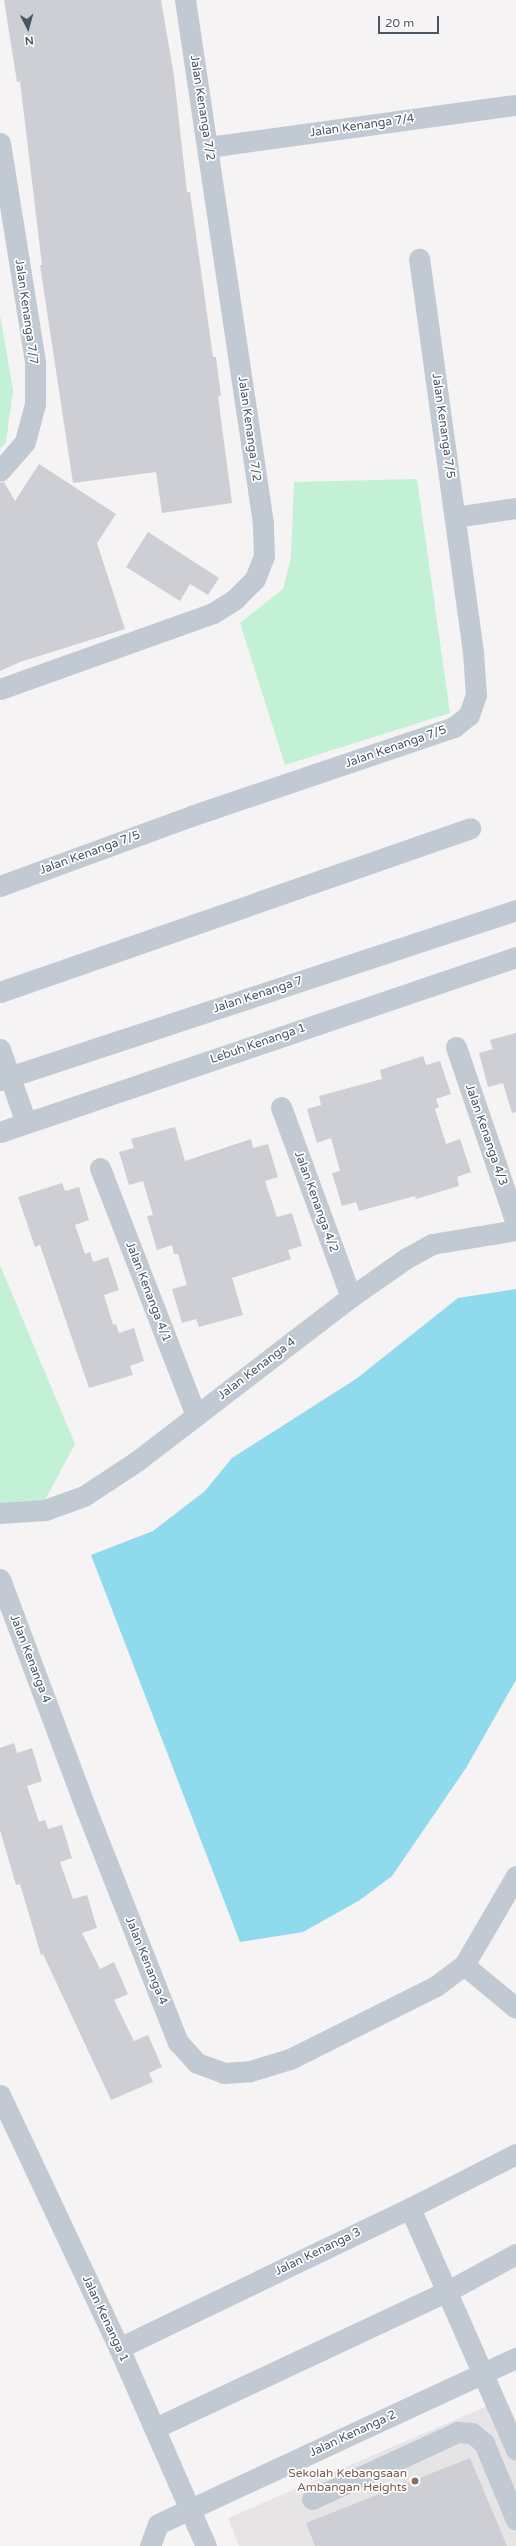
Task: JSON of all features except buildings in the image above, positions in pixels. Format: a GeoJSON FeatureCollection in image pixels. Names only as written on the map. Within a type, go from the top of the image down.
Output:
{"type":"FeatureCollection","features":[{"type":"Feature","properties":{"kind":"street","name":"Jalan Kenanga 7/2"},"geometry":{"type":"LineString","coordinates":[[0,689],[213,612],[235,599],[255,579],[264,556],[263,523],[185,0]]}},
{"type":"Feature","properties":{"kind":"street","name":"Jalan Kenanga 7/4"},"geometry":{"type":"LineString","coordinates":[[208,147],[516,105]]}},
{"type":"Feature","properties":{"kind":"street","name":"Jalan Kenanga 7/7"},"geometry":{"type":"LineString","coordinates":[[0,143],[35,362],[35,404],[25,442],[0,471]]}},
{"type":"Feature","properties":{"kind":"street","name":"Jalan Kenanga 7/5"},"geometry":{"type":"LineString","coordinates":[[0,886],[191,816],[454,727],[469,715],[476,695],[473,652],[419,259]]}},
{"type":"Feature","properties":{"kind":"street"},"geometry":{"type":"LineString","coordinates":[[455,517],[516,508]]}},
{"type":"Feature","properties":{"kind":"street"},"geometry":{"type":"LineString","coordinates":[[0,992],[470,828]]}},
{"type":"Feature","properties":{"kind":"street","name":"Jalan Kenanga 7"},"geometry":{"type":"LineString","coordinates":[[5,1078],[516,910]]}},
{"type":"Feature","properties":{"kind":"street","name":"Lebuh Kenanga 1"},"geometry":{"type":"LineString","coordinates":[[0,1132],[516,957]]}},
{"type":"Feature","properties":{"kind":"street","name":"Jalan Kenanga 4/3"},"geometry":{"type":"LineString","coordinates":[[456,1047],[516,1223]]}},
{"type":"Feature","properties":{"kind":"street"},"geometry":{"type":"LineString","coordinates":[[0,1050],[5,1078],[26,1123]]}},
{"type":"Feature","properties":{"kind":"street","name":"Jalan Kenanga 4/2"},"geometry":{"type":"LineString","coordinates":[[281,1107],[351,1297]]}},
{"type":"Feature","properties":{"kind":"street","name":"Jalan Kenanga 4/1"},"geometry":{"type":"LineString","coordinates":[[100,1168],[196,1416]]}},
{"type":"Feature","properties":{"kind":"street","name":"Jalan Kenanga 4"},"geometry":{"type":"LineString","coordinates":[[0,1513],[45,1510],[84,1496],[196,1416],[351,1297],[405,1259],[432,1244],[516,1230]]}},
{"type":"Feature","properties":{"kind":"street","name":"Jalan Kenanga 4"},"geometry":{"type":"LineString","coordinates":[[0,1579],[86,1809],[178,2042],[197,2063],[224,2072],[250,2071],[290,2059],[436,1986],[464,1965]]}},
{"type":"Feature","properties":{"kind":"street"},"geometry":{"type":"LineString","coordinates":[[516,1876],[464,1965],[516,2008]]}},
{"type":"Feature","properties":{"kind":"street","name":"Jalan Kenanga 1"},"geometry":{"type":"LineString","coordinates":[[0,2095],[119,2348],[206,2546]]}},
{"type":"Feature","properties":{"kind":"street","name":"Jalan Kenanga 3"},"geometry":{"type":"LineString","coordinates":[[119,2348],[410,2208],[516,2154]]}},
{"type":"Feature","properties":{"kind":"street"},"geometry":{"type":"LineString","coordinates":[[410,2208],[448,2291],[481,2374],[516,2450]]}},
{"type":"Feature","properties":{"kind":"street"},"geometry":{"type":"LineString","coordinates":[[155,2428],[448,2291],[516,2254]]}},
{"type":"Feature","properties":{"kind":"street","name":"Jalan Kenanga 2"},"geometry":{"type":"LineString","coordinates":[[150,2546],[158,2524],[516,2358]]}},
{"type":"Feature","properties":{"kind":"street"},"geometry":{"type":"LineString","coordinates":[[312,2499],[458,2432],[472,2433],[484,2443],[516,2520]]}},
{"type":"Feature","properties":{"kind":"shaded area","name":"Sekolah Kebangsaan Ambangan Heights"},"geometry":{"type":"Polygon","coordinates":[[[494,2403],[516,2444],[516,2546],[239,2546],[228,2518],[494,2403]]]}},
{"type":"Feature","properties":{"kind":"green space"},"geometry":{"type":"Polygon","coordinates":[[[0,315],[13,390],[6,442],[0,449],[0,315]]]}},
{"type":"Feature","properties":{"kind":"green space"},"geometry":{"type":"Polygon","coordinates":[[[417,479],[450,713],[285,765],[240,623],[283,589],[291,557],[294,482],[417,479]]]}},
{"type":"Feature","properties":{"kind":"green space"},"geometry":{"type":"Polygon","coordinates":[[[0,1265],[75,1444],[44,1502],[0,1505],[0,1265]]]}},
{"type":"Feature","properties":{"kind":"water"},"geometry":{"type":"Polygon","coordinates":[[[516,1289],[516,1680],[466,1768],[392,1876],[360,1900],[303,1932],[240,1942],[91,1555],[153,1531],[205,1491],[232,1458],[356,1379],[458,1298],[516,1289]]]}},
{"type":"Feature","properties":{"kind":"place","name":"Sekolah Kebangsaan Ambangan Heights"},"geometry":{"type":"Point","coordinates":[415,2481]}}]}
